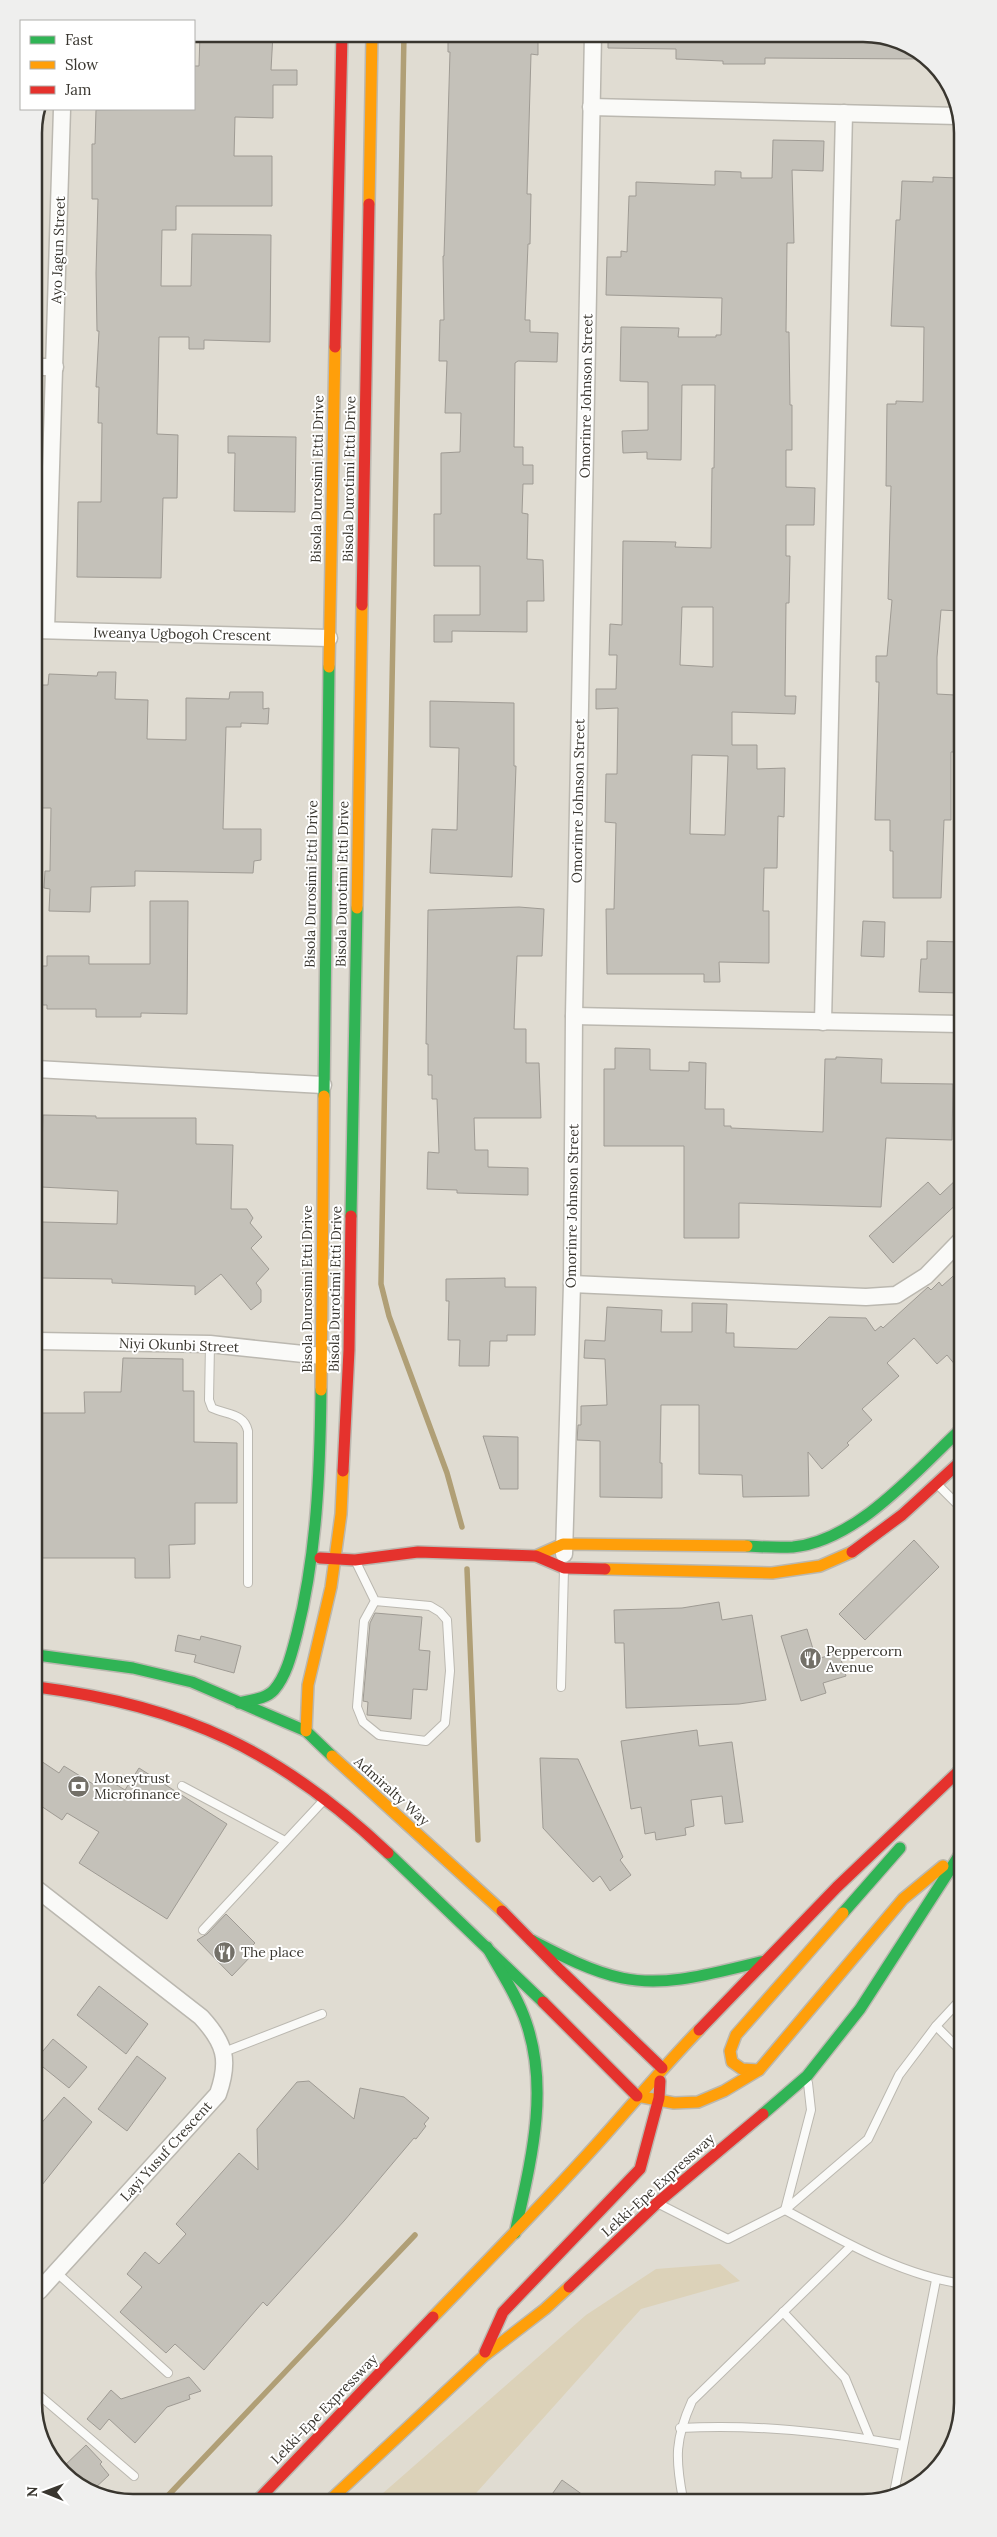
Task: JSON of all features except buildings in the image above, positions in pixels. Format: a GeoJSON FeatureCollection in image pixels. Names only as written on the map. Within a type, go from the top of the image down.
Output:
{"type":"FeatureCollection","features":[{"type":"Feature","properties":{"kind":"main road","name":"Bisola Durosimi Etti Drive"},"geometry":{"type":"LineString","coordinates":[[240,1703],[261,1698],[275,1690],[287,1670],[312,1557],[320,1480],[329,638],[342,42]]}},
{"type":"Feature","properties":{"kind":"main road","name":"Bisola Durotimi Etti Drive"},"geometry":{"type":"LineString","coordinates":[[306,1731],[308,1684],[331,1587],[341,1514],[349,1350],[372,42]]}},
{"type":"Feature","properties":{"kind":"main road"},"geometry":{"type":"LineString","coordinates":[[536,1556],[563,1544],[794,1547],[823,1539],[852,1525],[954,1435]]}},
{"type":"Feature","properties":{"kind":"main road"},"geometry":{"type":"LineString","coordinates":[[312,1557],[355,1560],[418,1552],[536,1556],[564,1568],[772,1573],[803,1571],[836,1560],[858,1548],[883,1530],[954,1467]]}},
{"type":"Feature","properties":{"kind":"main road","name":"Admiralty Way"},"geometry":{"type":"LineString","coordinates":[[42,1656],[133,1668],[192,1682],[306,1731],[489,1904],[532,1940],[560,1970],[662,2068]]}},
{"type":"Feature","properties":{"kind":"main road"},"geometry":{"type":"LineString","coordinates":[[42,1688],[111,1698],[156,1710],[196,1724],[286,1771],[326,1798],[472,1926],[487,1948],[526,2021],[536,2058],[538,2100],[515,2234]]}},
{"type":"Feature","properties":{"kind":"main road","name":"Lekki-Epe Expressway"},"geometry":{"type":"LineString","coordinates":[[264,2494],[515,2234],[606,2134],[662,2068],[837,1887],[954,1776]]}},
{"type":"Feature","properties":{"kind":"main road"},"geometry":{"type":"LineString","coordinates":[[923,1822],[954,1786]]}},
{"type":"Feature","properties":{"kind":"main road"},"geometry":{"type":"LineString","coordinates":[[759,2070],[745,2071],[735,2066],[729,2057],[729,2047],[736,2035],[910,1837]]}},
{"type":"Feature","properties":{"kind":"main road"},"geometry":{"type":"LineString","coordinates":[[487,1948],[637,2096],[659,2098],[674,2103],[698,2102],[724,2091],[759,2070],[903,1900],[954,1857]]}},
{"type":"Feature","properties":{"kind":"main road","name":"Lekki-Epe Expressway"},"geometry":{"type":"LineString","coordinates":[[337,2494],[484,2356],[544,2309],[657,2204],[807,2076],[860,2009],[954,1862]]}},
{"type":"Feature","properties":{"kind":"main road"},"geometry":{"type":"LineString","coordinates":[[532,1940],[588,1968],[630,1978],[655,1981],[765,1962]]}},
{"type":"Feature","properties":{"kind":"main road"},"geometry":{"type":"LineString","coordinates":[[484,2356],[503,2312],[640,2169],[659,2098],[662,2068]]}},
{"type":"Feature","properties":{"kind":"street","name":"Omorinre Johnson Street"},"geometry":{"type":"LineString","coordinates":[[564,1568],[563,1544],[572,1284],[574,1016],[593,43]]}},
{"type":"Feature","properties":{"kind":"street"},"geometry":{"type":"LineString","coordinates":[[591,107],[952,116]]}},
{"type":"Feature","properties":{"kind":"street","name":"Ayo Jagun Street"},"geometry":{"type":"LineString","coordinates":[[43,581],[55,367],[62,110]]}},
{"type":"Feature","properties":{"kind":"street"},"geometry":{"type":"LineString","coordinates":[[823,1022],[844,113]]}},
{"type":"Feature","properties":{"kind":"street"},"geometry":{"type":"LineString","coordinates":[[43,367],[55,367]]}},
{"type":"Feature","properties":{"kind":"street","name":"Iweanya Ugbogoh Crescent"},"geometry":{"type":"LineString","coordinates":[[43,630],[329,638]]}},
{"type":"Feature","properties":{"kind":"street"},"geometry":{"type":"LineString","coordinates":[[574,1016],[954,1024]]}},
{"type":"Feature","properties":{"kind":"street"},"geometry":{"type":"LineString","coordinates":[[43,1069],[323,1085]]}},
{"type":"Feature","properties":{"kind":"street"},"geometry":{"type":"LineString","coordinates":[[572,1284],[866,1297],[896,1296],[926,1276],[954,1247]]}},
{"type":"Feature","properties":{"kind":"street","name":"Niyi Okunbi Street"},"geometry":{"type":"LineString","coordinates":[[42,1341],[210,1344],[322,1356]]}},
{"type":"Feature","properties":{"kind":"street","name":"Layi Yusuf Crescent"},"geometry":{"type":"LineString","coordinates":[[42,1893],[201,2017],[215,2032],[224,2052],[225,2073],[218,2094],[42,2288]]}},
{"type":"Feature","properties":{"kind":"lane"},"geometry":{"type":"LineString","coordinates":[[210,1344],[209,1400],[212,1408],[239,1417],[246,1422],[248,1431],[248,1583]]}},
{"type":"Feature","properties":{"kind":"lane"},"geometry":{"type":"LineString","coordinates":[[936,1483],[954,1501]]}},
{"type":"Feature","properties":{"kind":"lane"},"geometry":{"type":"LineString","coordinates":[[355,1560],[375,1601]]}},
{"type":"Feature","properties":{"kind":"lane"},"geometry":{"type":"LineString","coordinates":[[561,1687],[564,1568]]}},
{"type":"Feature","properties":{"kind":"lane"},"geometry":{"type":"LineString","coordinates":[[375,1601],[430,1606],[440,1612],[447,1620],[450,1671],[445,1723],[436,1735],[426,1741],[379,1735],[363,1722],[357,1707],[364,1622],[375,1601]]}},
{"type":"Feature","properties":{"kind":"lane"},"geometry":{"type":"LineString","coordinates":[[182,1786],[285,1841]]}},
{"type":"Feature","properties":{"kind":"lane"},"geometry":{"type":"LineString","coordinates":[[203,1930],[326,1798]]}},
{"type":"Feature","properties":{"kind":"lane"},"geometry":{"type":"LineString","coordinates":[[657,2204],[728,2238],[785,2210],[868,2140],[899,2075],[936,2026],[954,2007]]}},
{"type":"Feature","properties":{"kind":"lane"},"geometry":{"type":"LineString","coordinates":[[224,2052],[322,2014]]}},
{"type":"Feature","properties":{"kind":"lane"},"geometry":{"type":"LineString","coordinates":[[936,2026],[954,2044]]}},
{"type":"Feature","properties":{"kind":"lane"},"geometry":{"type":"LineString","coordinates":[[785,2210],[811,2110],[807,2076]]}},
{"type":"Feature","properties":{"kind":"lane"},"geometry":{"type":"LineString","coordinates":[[785,2210],[851,2246],[936,2280],[954,2283]]}},
{"type":"Feature","properties":{"kind":"lane"},"geometry":{"type":"LineString","coordinates":[[683,2494],[677,2469],[680,2428],[692,2401],[851,2246]]}},
{"type":"Feature","properties":{"kind":"lane"},"geometry":{"type":"LineString","coordinates":[[56,2272],[168,2373]]}},
{"type":"Feature","properties":{"kind":"lane"},"geometry":{"type":"LineString","coordinates":[[895,2489],[936,2280]]}},
{"type":"Feature","properties":{"kind":"lane"},"geometry":{"type":"LineString","coordinates":[[783,2312],[845,2378],[870,2439]]}},
{"type":"Feature","properties":{"kind":"lane"},"geometry":{"type":"LineString","coordinates":[[42,2398],[134,2476]]}},
{"type":"Feature","properties":{"kind":"lane"},"geometry":{"type":"LineString","coordinates":[[680,2428],[728,2426],[821,2431],[903,2445]]}},
{"type":"Feature","properties":{"kind":"shaded area"},"geometry":{"type":"Polygon","coordinates":[[[720,2264],[740,2281],[641,2309],[475,2494],[382,2494],[586,2315],[656,2269],[720,2264]]]}},
{"type":"Feature","properties":{"kind":"waterway"},"geometry":{"type":"LineString","coordinates":[[404,42],[381,1284],[389,1316],[447,1473],[462,1527]]}},
{"type":"Feature","properties":{"kind":"waterway"},"geometry":{"type":"LineString","coordinates":[[467,1569],[478,1840]]}},
{"type":"Feature","properties":{"kind":"waterway"},"geometry":{"type":"LineString","coordinates":[[170,2494],[415,2235]]}},
{"type":"Feature","properties":{"kind":"traffic: fast"},"geometry":{"type":"LineString","coordinates":[[324,1096],[329,667]]}},
{"type":"Feature","properties":{"kind":"traffic: fast"},"geometry":{"type":"LineString","coordinates":[[351,1216],[357,908]]}},
{"type":"Feature","properties":{"kind":"traffic: fast"},"geometry":{"type":"LineString","coordinates":[[239,1703],[263,1697],[274,1690],[286,1670],[295,1640],[304,1603],[313,1543],[320,1451],[321,1390]]}},
{"type":"Feature","properties":{"kind":"traffic: fast"},"geometry":{"type":"LineString","coordinates":[[747,1546],[793,1547],[817,1542],[840,1532],[863,1518],[884,1501],[954,1436]]}},
{"type":"Feature","properties":{"kind":"traffic: fast"},"geometry":{"type":"LineString","coordinates":[[42,1656],[133,1668],[192,1682],[306,1731],[332,1756]]}},
{"type":"Feature","properties":{"kind":"traffic: fast"},"geometry":{"type":"LineString","coordinates":[[843,1913],[900,1848]]}},
{"type":"Feature","properties":{"kind":"traffic: fast"},"geometry":{"type":"LineString","coordinates":[[388,1853],[543,2002]]}},
{"type":"Feature","properties":{"kind":"traffic: fast"},"geometry":{"type":"LineString","coordinates":[[763,2114],[807,2076],[860,2009],[954,1863]]}},
{"type":"Feature","properties":{"kind":"traffic: fast"},"geometry":{"type":"LineString","coordinates":[[531,1940],[598,1971],[640,1981],[676,1980],[765,1961]]}},
{"type":"Feature","properties":{"kind":"traffic: fast"},"geometry":{"type":"LineString","coordinates":[[487,1947],[513,1993],[526,2022],[537,2074],[535,2128],[515,2233]]}},
{"type":"Feature","properties":{"kind":"traffic: slow"},"geometry":{"type":"LineString","coordinates":[[369,204],[372,42]]}},
{"type":"Feature","properties":{"kind":"traffic: slow"},"geometry":{"type":"LineString","coordinates":[[329,667],[335,347]]}},
{"type":"Feature","properties":{"kind":"traffic: slow"},"geometry":{"type":"LineString","coordinates":[[357,908],[362,605]]}},
{"type":"Feature","properties":{"kind":"traffic: slow"},"geometry":{"type":"LineString","coordinates":[[321,1390],[324,1096]]}},
{"type":"Feature","properties":{"kind":"traffic: slow"},"geometry":{"type":"LineString","coordinates":[[306,1731],[308,1685],[331,1587],[341,1514],[343,1471]]}},
{"type":"Feature","properties":{"kind":"traffic: slow"},"geometry":{"type":"LineString","coordinates":[[536,1556],[563,1544],[747,1546]]}},
{"type":"Feature","properties":{"kind":"traffic: slow"},"geometry":{"type":"LineString","coordinates":[[605,1569],[772,1573],[820,1566],[852,1552]]}},
{"type":"Feature","properties":{"kind":"traffic: slow"},"geometry":{"type":"LineString","coordinates":[[332,1756],[502,1911]]}},
{"type":"Feature","properties":{"kind":"traffic: slow"},"geometry":{"type":"LineString","coordinates":[[637,2096],[674,2103],[698,2102],[724,2091],[759,2070],[903,1899],[943,1866]]}},
{"type":"Feature","properties":{"kind":"traffic: slow"},"geometry":{"type":"LineString","coordinates":[[759,2070],[742,2069],[732,2062],[730,2051],[736,2035],[843,1913]]}},
{"type":"Feature","properties":{"kind":"traffic: slow"},"geometry":{"type":"LineString","coordinates":[[433,2317],[563,2181],[699,2030]]}},
{"type":"Feature","properties":{"kind":"traffic: slow"},"geometry":{"type":"LineString","coordinates":[[337,2494],[484,2356],[545,2309],[569,2287]]}},
{"type":"Feature","properties":{"kind":"traffic: jam"},"geometry":{"type":"LineString","coordinates":[[335,347],[342,42]]}},
{"type":"Feature","properties":{"kind":"traffic: jam"},"geometry":{"type":"LineString","coordinates":[[362,605],[369,204]]}},
{"type":"Feature","properties":{"kind":"traffic: jam"},"geometry":{"type":"LineString","coordinates":[[343,1471],[349,1350],[351,1216]]}},
{"type":"Feature","properties":{"kind":"traffic: jam"},"geometry":{"type":"LineString","coordinates":[[852,1552],[902,1515],[954,1467]]}},
{"type":"Feature","properties":{"kind":"traffic: jam"},"geometry":{"type":"LineString","coordinates":[[320,1558],[355,1560],[418,1552],[536,1556],[564,1568],[605,1569]]}},
{"type":"Feature","properties":{"kind":"traffic: jam"},"geometry":{"type":"LineString","coordinates":[[42,1688],[90,1695],[139,1707],[185,1721],[228,1739],[269,1761],[308,1787],[348,1817],[388,1853]]}},
{"type":"Feature","properties":{"kind":"traffic: jam"},"geometry":{"type":"LineString","coordinates":[[699,2030],[837,1887],[954,1776]]}},
{"type":"Feature","properties":{"kind":"traffic: jam"},"geometry":{"type":"LineString","coordinates":[[502,1911],[662,2068]]}},
{"type":"Feature","properties":{"kind":"traffic: jam"},"geometry":{"type":"LineString","coordinates":[[543,2002],[637,2096]]}},
{"type":"Feature","properties":{"kind":"traffic: jam"},"geometry":{"type":"LineString","coordinates":[[485,2352],[503,2312],[640,2169],[659,2098],[660,2081]]}},
{"type":"Feature","properties":{"kind":"traffic: jam"},"geometry":{"type":"LineString","coordinates":[[569,2287],[657,2203],[763,2114]]}},
{"type":"Feature","properties":{"kind":"traffic: jam"},"geometry":{"type":"LineString","coordinates":[[264,2494],[433,2317]]}},
{"type":"Feature","properties":{"kind":"place","name":"Peppercorn Avenue"},"geometry":{"type":"Point","coordinates":[810,1659]}},
{"type":"Feature","properties":{"kind":"place","name":"Moneytrust Microfinance"},"geometry":{"type":"Point","coordinates":[78,1786]}},
{"type":"Feature","properties":{"kind":"place","name":"The place"},"geometry":{"type":"Point","coordinates":[225,1952]}}]}
